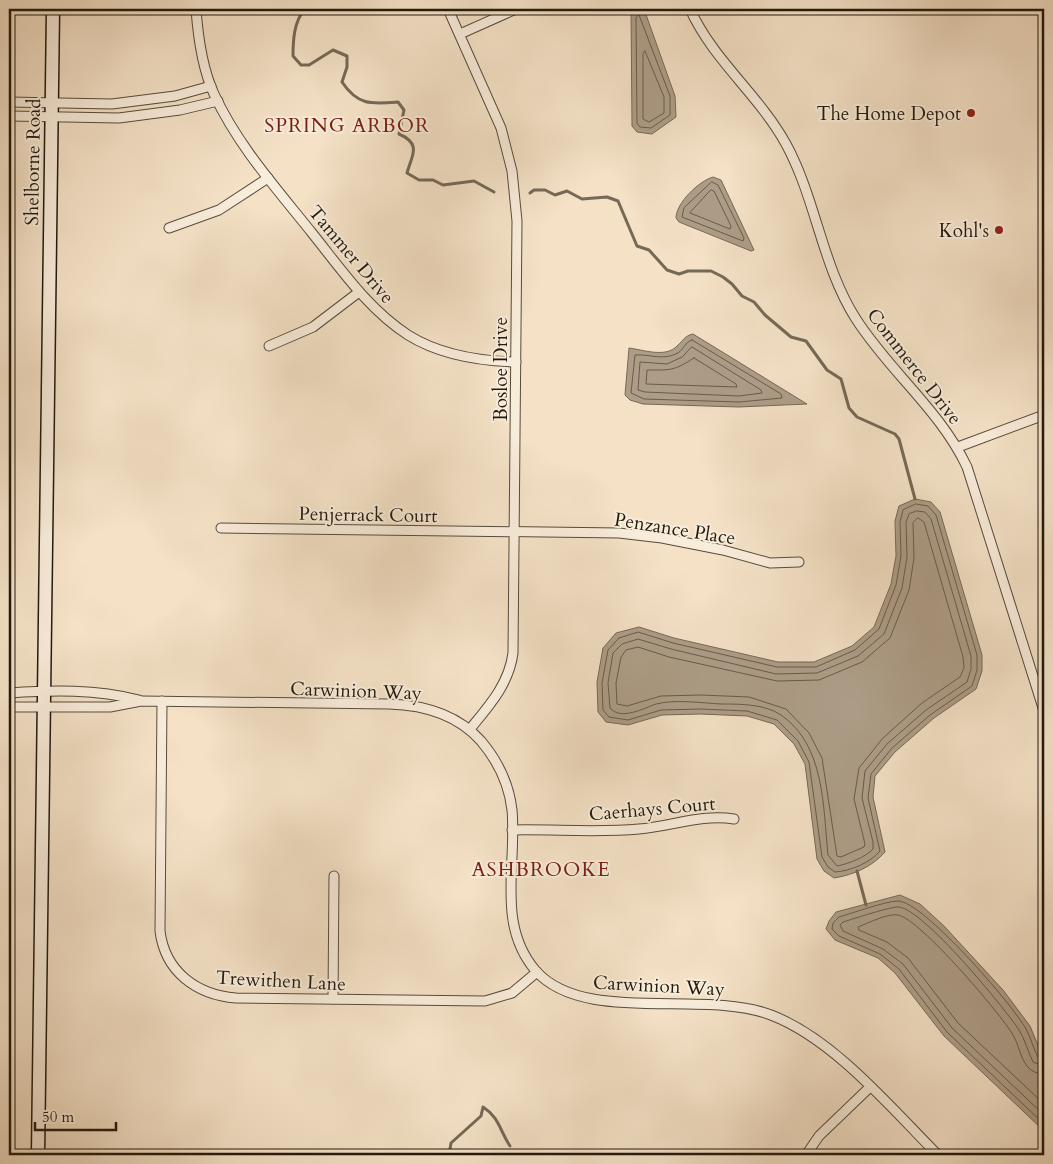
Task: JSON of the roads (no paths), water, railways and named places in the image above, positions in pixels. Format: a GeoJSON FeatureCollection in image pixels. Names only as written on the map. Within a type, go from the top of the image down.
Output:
{"type":"FeatureCollection","features":[{"type":"Feature","properties":{"kind":"street","name":"Shelborne Road"},"geometry":{"type":"LineString","coordinates":[[38,1155],[46,708],[48,332],[53,9]]}},
{"type":"Feature","properties":{"kind":"street","name":"Tammer Drive"},"geometry":{"type":"LineString","coordinates":[[196,9],[201,46],[214,94],[242,143],[359,292],[383,316],[420,342],[464,357],[516,362]]}},
{"type":"Feature","properties":{"kind":"street","name":"Bosloe Drive"},"geometry":{"type":"LineString","coordinates":[[448,9],[494,107],[512,171],[517,221],[513,646],[510,667],[495,699],[470,729]]}},
{"type":"Feature","properties":{"kind":"street"},"geometry":{"type":"LineString","coordinates":[[460,34],[516,9]]}},
{"type":"Feature","properties":{"kind":"street","name":"Commerce Drive"},"geometry":{"type":"LineString","coordinates":[[690,9],[709,43],[763,110],[785,143],[803,181],[841,289],[856,319],[887,359],[940,420],[958,447],[970,473],[1044,711]]}},
{"type":"Feature","properties":{"kind":"street"},"geometry":{"type":"LineString","coordinates":[[9,102],[98,104],[132,102],[199,91],[214,94]]}},
{"type":"Feature","properties":{"kind":"street"},"geometry":{"type":"LineString","coordinates":[[9,116],[119,118],[180,110],[214,94]]}},
{"type":"Feature","properties":{"kind":"street"},"geometry":{"type":"LineString","coordinates":[[169,228],[219,210],[268,178]]}},
{"type":"Feature","properties":{"kind":"street"},"geometry":{"type":"LineString","coordinates":[[269,346],[313,327],[359,292]]}},
{"type":"Feature","properties":{"kind":"street"},"geometry":{"type":"LineString","coordinates":[[958,447],[1044,415]]}},
{"type":"Feature","properties":{"kind":"street","name":"Penjerrack Court"},"geometry":{"type":"LineString","coordinates":[[221,528],[515,532]]}},
{"type":"Feature","properties":{"kind":"street","name":"Penzance Place"},"geometry":{"type":"LineString","coordinates":[[515,532],[619,533],[671,540],[770,563],[799,562]]}},
{"type":"Feature","properties":{"kind":"street","name":"Carwinion Way"},"geometry":{"type":"LineString","coordinates":[[9,693],[46,690],[110,693],[141,701]]}},
{"type":"Feature","properties":{"kind":"street","name":"Carwinion Way"},"geometry":{"type":"LineString","coordinates":[[9,707],[110,707],[141,701],[162,701],[412,705],[433,710],[470,729],[485,746],[501,771],[509,796],[512,830],[511,915],[518,942],[537,972],[564,990],[596,1000],[716,1003],[762,1011],[795,1025],[821,1042],[870,1087],[938,1155]]}},
{"type":"Feature","properties":{"kind":"street","name":"Trewithen Lane"},"geometry":{"type":"LineString","coordinates":[[162,701],[161,939],[169,959],[190,984],[219,996],[485,1001],[512,993],[537,972]]}},
{"type":"Feature","properties":{"kind":"street","name":"Caerhays Court"},"geometry":{"type":"LineString","coordinates":[[512,830],[624,830],[655,827],[706,817],[734,820]]}},
{"type":"Feature","properties":{"kind":"street"},"geometry":{"type":"LineString","coordinates":[[333,999],[334,876]]}},
{"type":"Feature","properties":{"kind":"street"},"geometry":{"type":"LineString","coordinates":[[806,1155],[819,1136],[870,1087]]}},
{"type":"Feature","properties":{"kind":"water"},"geometry":{"type":"Polygon","coordinates":[[[631,9],[644,9],[675,96],[676,117],[652,134],[637,132],[632,126],[631,9]]]}},
{"type":"Feature","properties":{"kind":"water"},"geometry":{"type":"Polygon","coordinates":[[[713,177],[721,180],[754,250],[751,251],[679,222],[676,218],[680,206],[689,193],[707,179],[713,177]]]}},
{"type":"Feature","properties":{"kind":"water"},"geometry":{"type":"Polygon","coordinates":[[[693,334],[807,404],[739,407],[643,404],[630,400],[625,395],[629,348],[667,352],[672,350],[686,337],[693,334]]]}},
{"type":"Feature","properties":{"kind":"water"},"geometry":{"type":"Polygon","coordinates":[[[915,499],[931,502],[940,512],[982,655],[982,671],[976,689],[934,718],[895,752],[875,776],[873,797],[885,852],[874,862],[862,869],[834,878],[824,871],[817,859],[805,764],[794,744],[774,724],[747,716],[700,714],[662,715],[628,725],[606,722],[598,712],[597,682],[603,648],[616,633],[639,627],[674,638],[778,662],[814,662],[852,646],[874,627],[891,584],[896,556],[895,521],[899,506],[915,499]]]}},
{"type":"Feature","properties":{"kind":"water"},"geometry":{"type":"Polygon","coordinates":[[[900,895],[920,904],[944,926],[1003,990],[1030,1026],[1044,1060],[1044,1131],[944,1036],[895,973],[878,958],[835,940],[826,929],[836,912],[900,895]]]}},
{"type":"Feature","properties":{"kind":"waterway"},"geometry":{"type":"LineString","coordinates":[[305,9],[296,25],[293,56],[301,65],[309,65],[333,50],[347,56],[347,67],[342,82],[354,96],[373,103],[398,102],[404,110],[399,134],[411,142],[414,150],[407,173],[419,180],[433,180],[443,185],[474,181],[494,192]]}},
{"type":"Feature","properties":{"kind":"waterway"},"geometry":{"type":"LineString","coordinates":[[530,193],[534,190],[545,190],[555,195],[567,191],[582,199],[607,197],[618,201],[637,246],[649,250],[667,270],[679,274],[688,271],[711,271],[723,277],[742,296],[754,302],[765,315],[791,337],[806,341],[827,370],[841,379],[849,408],[857,417],[895,434],[899,439],[915,499]]}},
{"type":"Feature","properties":{"kind":"waterway"},"geometry":{"type":"LineString","coordinates":[[857,871],[866,905]]}},
{"type":"Feature","properties":{"kind":"waterway"},"geometry":{"type":"LineString","coordinates":[[449,1155],[451,1143],[481,1116],[483,1107],[493,1115],[510,1146]]}},
{"type":"Feature","properties":{"kind":"place","name":"The Home Depot"},"geometry":{"type":"Point","coordinates":[971,113]}},
{"type":"Feature","properties":{"kind":"place","name":"Kohl's"},"geometry":{"type":"Point","coordinates":[999,230]}},
{"type":"Feature","properties":{"kind":"district","name":"SPRING ARBOR"},"geometry":{"type":"Point","coordinates":[347,125]}},
{"type":"Feature","properties":{"kind":"district","name":"ASHBROOKE"},"geometry":{"type":"Point","coordinates":[541,869]}}]}
